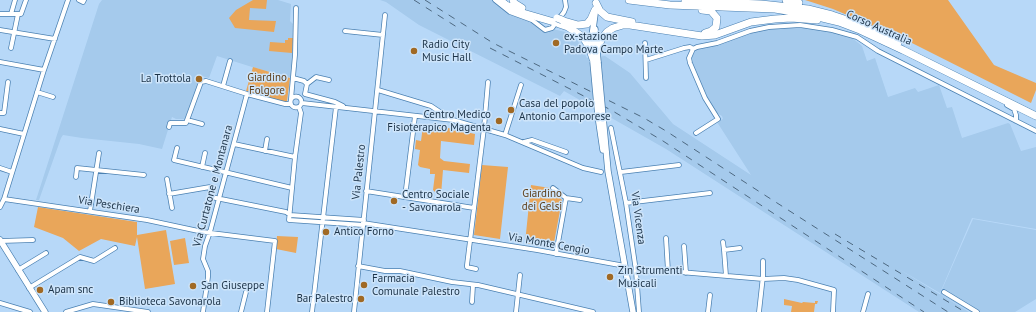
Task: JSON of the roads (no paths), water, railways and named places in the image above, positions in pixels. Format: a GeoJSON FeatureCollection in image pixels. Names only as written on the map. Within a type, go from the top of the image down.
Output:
{"type":"FeatureCollection","features":[{"type":"Feature","properties":{"kind":"highway"},"geometry":{"type":"LineString","coordinates":[[500,0],[506,5],[523,13],[578,25],[587,24],[595,10],[607,17],[616,19],[703,33],[713,30],[717,24],[717,18],[711,11],[661,7],[632,0]]}},
{"type":"Feature","properties":{"kind":"highway"},"geometry":{"type":"LineString","coordinates":[[513,0],[518,6],[558,21],[582,37],[589,47],[595,61]]}},
{"type":"Feature","properties":{"kind":"highway","name":"Corso Australia"},"geometry":{"type":"LineString","coordinates":[[632,0],[670,5],[775,9],[806,14],[853,25],[894,41],[1036,111]]}},
{"type":"Feature","properties":{"kind":"highway","name":"Corso Australia"},"geometry":{"type":"LineString","coordinates":[[672,0],[795,7],[832,15],[1036,116]]}},
{"type":"Feature","properties":{"kind":"highway"},"geometry":{"type":"LineString","coordinates":[[786,0],[842,16],[853,25]]}},
{"type":"Feature","properties":{"kind":"highway"},"geometry":{"type":"LineString","coordinates":[[597,50],[602,38],[608,32],[613,28],[622,25],[702,36],[716,35],[751,22],[775,19],[807,19],[853,25]]}},
{"type":"Feature","properties":{"kind":"main road"},"geometry":{"type":"LineString","coordinates":[[595,10],[597,50],[595,61]]}},
{"type":"Feature","properties":{"kind":"main road"},"geometry":{"type":"LineString","coordinates":[[595,10],[592,36],[595,61]]}},
{"type":"Feature","properties":{"kind":"main road","name":"Via Vicenza"},"geometry":{"type":"LineString","coordinates":[[595,61],[604,155],[633,312]]}},
{"type":"Feature","properties":{"kind":"main road"},"geometry":{"type":"LineString","coordinates":[[1,241],[45,312]]}},
{"type":"Feature","properties":{"kind":"street"},"geometry":{"type":"LineString","coordinates":[[11,14],[15,0]]}},
{"type":"Feature","properties":{"kind":"street"},"geometry":{"type":"LineString","coordinates":[[0,14],[21,14],[25,0]]}},
{"type":"Feature","properties":{"kind":"street"},"geometry":{"type":"LineString","coordinates":[[0,207],[4,199],[44,70],[68,0]]}},
{"type":"Feature","properties":{"kind":"street"},"geometry":{"type":"LineString","coordinates":[[78,0],[83,2],[84,0]]}},
{"type":"Feature","properties":{"kind":"street"},"geometry":{"type":"LineString","coordinates":[[495,0],[510,12],[532,20],[545,30],[552,28],[564,12],[566,7],[565,0]]}},
{"type":"Feature","properties":{"kind":"street"},"geometry":{"type":"LineString","coordinates":[[296,8],[293,90],[291,102],[294,108],[300,105],[336,106],[453,120],[505,135],[583,168],[601,172]]}},
{"type":"Feature","properties":{"kind":"street"},"geometry":{"type":"LineString","coordinates":[[11,48],[18,14]]}},
{"type":"Feature","properties":{"kind":"street","name":"Via Palestro"},"geometry":{"type":"LineString","coordinates":[[354,312],[385,15]]}},
{"type":"Feature","properties":{"kind":"street"},"geometry":{"type":"LineString","coordinates":[[646,60],[684,48],[693,49],[717,43],[750,31],[769,27],[784,25],[818,27],[857,37],[878,51],[1036,131]]}},
{"type":"Feature","properties":{"kind":"street"},"geometry":{"type":"LineString","coordinates":[[0,30],[55,39]]}},
{"type":"Feature","properties":{"kind":"street"},"geometry":{"type":"LineString","coordinates":[[345,31],[383,35]]}},
{"type":"Feature","properties":{"kind":"street"},"geometry":{"type":"LineString","coordinates":[[645,43],[646,78]]}},
{"type":"Feature","properties":{"kind":"street"},"geometry":{"type":"LineString","coordinates":[[693,49],[689,58],[690,63],[705,98],[718,119],[696,133]]}},
{"type":"Feature","properties":{"kind":"street"},"geometry":{"type":"LineString","coordinates":[[223,86],[230,61]]}},
{"type":"Feature","properties":{"kind":"street"},"geometry":{"type":"LineString","coordinates":[[0,62],[44,70]]}},
{"type":"Feature","properties":{"kind":"street"},"geometry":{"type":"LineString","coordinates":[[329,80],[316,77],[307,84],[305,94],[335,102],[346,108]]}},
{"type":"Feature","properties":{"kind":"street"},"geometry":{"type":"LineString","coordinates":[[293,78],[304,81],[307,84]]}},
{"type":"Feature","properties":{"kind":"street"},"geometry":{"type":"LineString","coordinates":[[169,127],[170,123],[186,123],[201,82],[206,81],[285,104],[291,102],[294,97],[297,97]]}},
{"type":"Feature","properties":{"kind":"street"},"geometry":{"type":"LineString","coordinates":[[2,113],[8,82]]}},
{"type":"Feature","properties":{"kind":"street"},"geometry":{"type":"LineString","coordinates":[[476,269],[467,266],[484,128],[488,82]]}},
{"type":"Feature","properties":{"kind":"street"},"geometry":{"type":"LineString","coordinates":[[505,135],[521,85]]}},
{"type":"Feature","properties":{"kind":"street"},"geometry":{"type":"LineString","coordinates":[[289,218],[301,113],[301,100],[297,97],[293,90]]}},
{"type":"Feature","properties":{"kind":"street"},"geometry":{"type":"LineString","coordinates":[[378,90],[431,106],[453,120]]}},
{"type":"Feature","properties":{"kind":"street"},"geometry":{"type":"LineString","coordinates":[[37,92],[53,97]]}},
{"type":"Feature","properties":{"kind":"street","name":"Via Curtatone e Montanara"},"geometry":{"type":"LineString","coordinates":[[203,310],[208,277],[208,271],[203,259],[206,241],[210,232],[247,94]]}},
{"type":"Feature","properties":{"kind":"street"},"geometry":{"type":"LineString","coordinates":[[997,97],[1014,109],[1016,121]]}},
{"type":"Feature","properties":{"kind":"street"},"geometry":{"type":"LineString","coordinates":[[312,312],[336,106]]}},
{"type":"Feature","properties":{"kind":"street"},"geometry":{"type":"LineString","coordinates":[[405,197],[415,116]]}},
{"type":"Feature","properties":{"kind":"street"},"geometry":{"type":"LineString","coordinates":[[187,120],[202,124]]}},
{"type":"Feature","properties":{"kind":"street","name":"Via Vicenza"},"geometry":{"type":"LineString","coordinates":[[611,128],[626,203],[636,271],[640,312]]}},
{"type":"Feature","properties":{"kind":"street"},"geometry":{"type":"LineString","coordinates":[[0,129],[24,134]]}},
{"type":"Feature","properties":{"kind":"street"},"geometry":{"type":"LineString","coordinates":[[265,151],[267,139]]}},
{"type":"Feature","properties":{"kind":"street"},"geometry":{"type":"LineString","coordinates":[[524,142],[532,140],[566,152]]}},
{"type":"Feature","properties":{"kind":"street"},"geometry":{"type":"LineString","coordinates":[[234,144],[295,157]]}},
{"type":"Feature","properties":{"kind":"street"},"geometry":{"type":"LineString","coordinates":[[177,148],[174,160],[292,188]]}},
{"type":"Feature","properties":{"kind":"street"},"geometry":{"type":"LineString","coordinates":[[90,211],[99,153]]}},
{"type":"Feature","properties":{"kind":"street"},"geometry":{"type":"LineString","coordinates":[[202,167],[205,153]]}},
{"type":"Feature","properties":{"kind":"street"},"geometry":{"type":"LineString","coordinates":[[621,172],[679,165]]}},
{"type":"Feature","properties":{"kind":"street"},"geometry":{"type":"LineString","coordinates":[[0,168],[12,172]]}},
{"type":"Feature","properties":{"kind":"street"},"geometry":{"type":"LineString","coordinates":[[76,177],[77,168],[144,176]]}},
{"type":"Feature","properties":{"kind":"street"},"geometry":{"type":"LineString","coordinates":[[167,179],[172,208]]}},
{"type":"Feature","properties":{"kind":"street"},"geometry":{"type":"LineString","coordinates":[[169,194],[210,187],[211,197],[219,199]]}},
{"type":"Feature","properties":{"kind":"street"},"geometry":{"type":"LineString","coordinates":[[553,188],[566,198],[580,200]]}},
{"type":"Feature","properties":{"kind":"street"},"geometry":{"type":"LineString","coordinates":[[366,191],[474,208]]}},
{"type":"Feature","properties":{"kind":"street"},"geometry":{"type":"LineString","coordinates":[[626,203],[710,193]]}},
{"type":"Feature","properties":{"kind":"street"},"geometry":{"type":"LineString","coordinates":[[556,254],[566,198]]}},
{"type":"Feature","properties":{"kind":"street","name":"Via Peschiera"},"geometry":{"type":"LineString","coordinates":[[4,199],[147,220],[203,232],[275,241],[267,312]]}},
{"type":"Feature","properties":{"kind":"street","name":"Via Monte Cengio"},"geometry":{"type":"LineString","coordinates":[[219,199],[286,212],[289,218],[364,222],[625,266]]}},
{"type":"Feature","properties":{"kind":"street"},"geometry":{"type":"LineString","coordinates":[[666,238],[668,271]]}},
{"type":"Feature","properties":{"kind":"street"},"geometry":{"type":"LineString","coordinates":[[1,241],[33,240]]}},
{"type":"Feature","properties":{"kind":"street"},"geometry":{"type":"LineString","coordinates":[[723,242],[726,276]]}},
{"type":"Feature","properties":{"kind":"street"},"geometry":{"type":"LineString","coordinates":[[684,246],[686,273]]}},
{"type":"Feature","properties":{"kind":"street"},"geometry":{"type":"LineString","coordinates":[[29,288],[80,257],[94,261],[115,248]]}},
{"type":"Feature","properties":{"kind":"street"},"geometry":{"type":"LineString","coordinates":[[724,250],[740,248]]}},
{"type":"Feature","properties":{"kind":"street"},"geometry":{"type":"LineString","coordinates":[[18,270],[46,253]]}},
{"type":"Feature","properties":{"kind":"street"},"geometry":{"type":"LineString","coordinates":[[759,312],[763,279],[763,261]]}},
{"type":"Feature","properties":{"kind":"street"},"geometry":{"type":"LineString","coordinates":[[358,266],[385,272],[400,272],[478,285],[593,312]]}},
{"type":"Feature","properties":{"kind":"street"},"geometry":{"type":"LineString","coordinates":[[636,271],[668,271],[763,279],[790,278],[834,290],[832,312]]}},
{"type":"Feature","properties":{"kind":"street"},"geometry":{"type":"LineString","coordinates":[[516,312],[520,275]]}},
{"type":"Feature","properties":{"kind":"street"},"geometry":{"type":"LineString","coordinates":[[472,302],[473,285]]}},
{"type":"Feature","properties":{"kind":"street"},"geometry":{"type":"LineString","coordinates":[[241,312],[246,292]]}},
{"type":"Feature","properties":{"kind":"street"},"geometry":{"type":"LineString","coordinates":[[944,292],[977,312]]}},
{"type":"Feature","properties":{"kind":"street"},"geometry":{"type":"LineString","coordinates":[[863,312],[868,294]]}},
{"type":"Feature","properties":{"kind":"street"},"geometry":{"type":"LineString","coordinates":[[708,312],[710,295]]}},
{"type":"Feature","properties":{"kind":"street"},"geometry":{"type":"LineString","coordinates":[[0,303],[30,312]]}},
{"type":"Feature","properties":{"kind":"street"},"geometry":{"type":"LineString","coordinates":[[66,312],[92,304],[148,312]]}},
{"type":"Feature","properties":{"kind":"railway"},"geometry":{"type":"LineString","coordinates":[[414,0],[460,29]]}},
{"type":"Feature","properties":{"kind":"railway"},"geometry":{"type":"LineString","coordinates":[[425,0],[493,43],[644,118],[666,131],[948,312]]}},
{"type":"Feature","properties":{"kind":"railway"},"geometry":{"type":"LineString","coordinates":[[490,48],[611,110],[663,141],[924,312]]}},
{"type":"Feature","properties":{"kind":"railway"},"geometry":{"type":"LineString","coordinates":[[835,234],[965,312]]}},
{"type":"Feature","properties":{"kind":"place","name":"ex-stazione Padova Campo Marte"},"geometry":{"type":"Point","coordinates":[556,43]}},
{"type":"Feature","properties":{"kind":"place","name":"Radio City Music Hall"},"geometry":{"type":"Point","coordinates":[414,51]}},
{"type":"Feature","properties":{"kind":"place","name":"La Trottola"},"geometry":{"type":"Point","coordinates":[199,79]}},
{"type":"Feature","properties":{"kind":"place","name":"Casa del popolo Antonio Camporese"},"geometry":{"type":"Point","coordinates":[511,110]}},
{"type":"Feature","properties":{"kind":"place","name":"Centro Medico Fisioterapico Magenta"},"geometry":{"type":"Point","coordinates":[499,121]}},
{"type":"Feature","properties":{"kind":"place","name":"Centro Sociale - Savonarola"},"geometry":{"type":"Point","coordinates":[394,201]}},
{"type":"Feature","properties":{"kind":"place","name":"Antico Forno"},"geometry":{"type":"Point","coordinates":[326,232]}},
{"type":"Feature","properties":{"kind":"place","name":"Zin Strumenti Musicali"},"geometry":{"type":"Point","coordinates":[610,277]}},
{"type":"Feature","properties":{"kind":"place","name":"Farmacia Comunale Palestro"},"geometry":{"type":"Point","coordinates":[364,285]}},
{"type":"Feature","properties":{"kind":"place","name":"San Giuseppe"},"geometry":{"type":"Point","coordinates":[193,286]}},
{"type":"Feature","properties":{"kind":"place","name":"Apam snc"},"geometry":{"type":"Point","coordinates":[40,290]}},
{"type":"Feature","properties":{"kind":"place","name":"Bar Palestro"},"geometry":{"type":"Point","coordinates":[361,299]}},
{"type":"Feature","properties":{"kind":"place","name":"Biblioteca Savonarola"},"geometry":{"type":"Point","coordinates":[111,302]}},
{"type":"Feature","properties":{"kind":"park label","name":"Giardino Folgore"},"geometry":{"type":"Point","coordinates":[267,84]}},
{"type":"Feature","properties":{"kind":"park label","name":"Giardino dei Gelsi"},"geometry":{"type":"Point","coordinates":[542,200]}}]}
